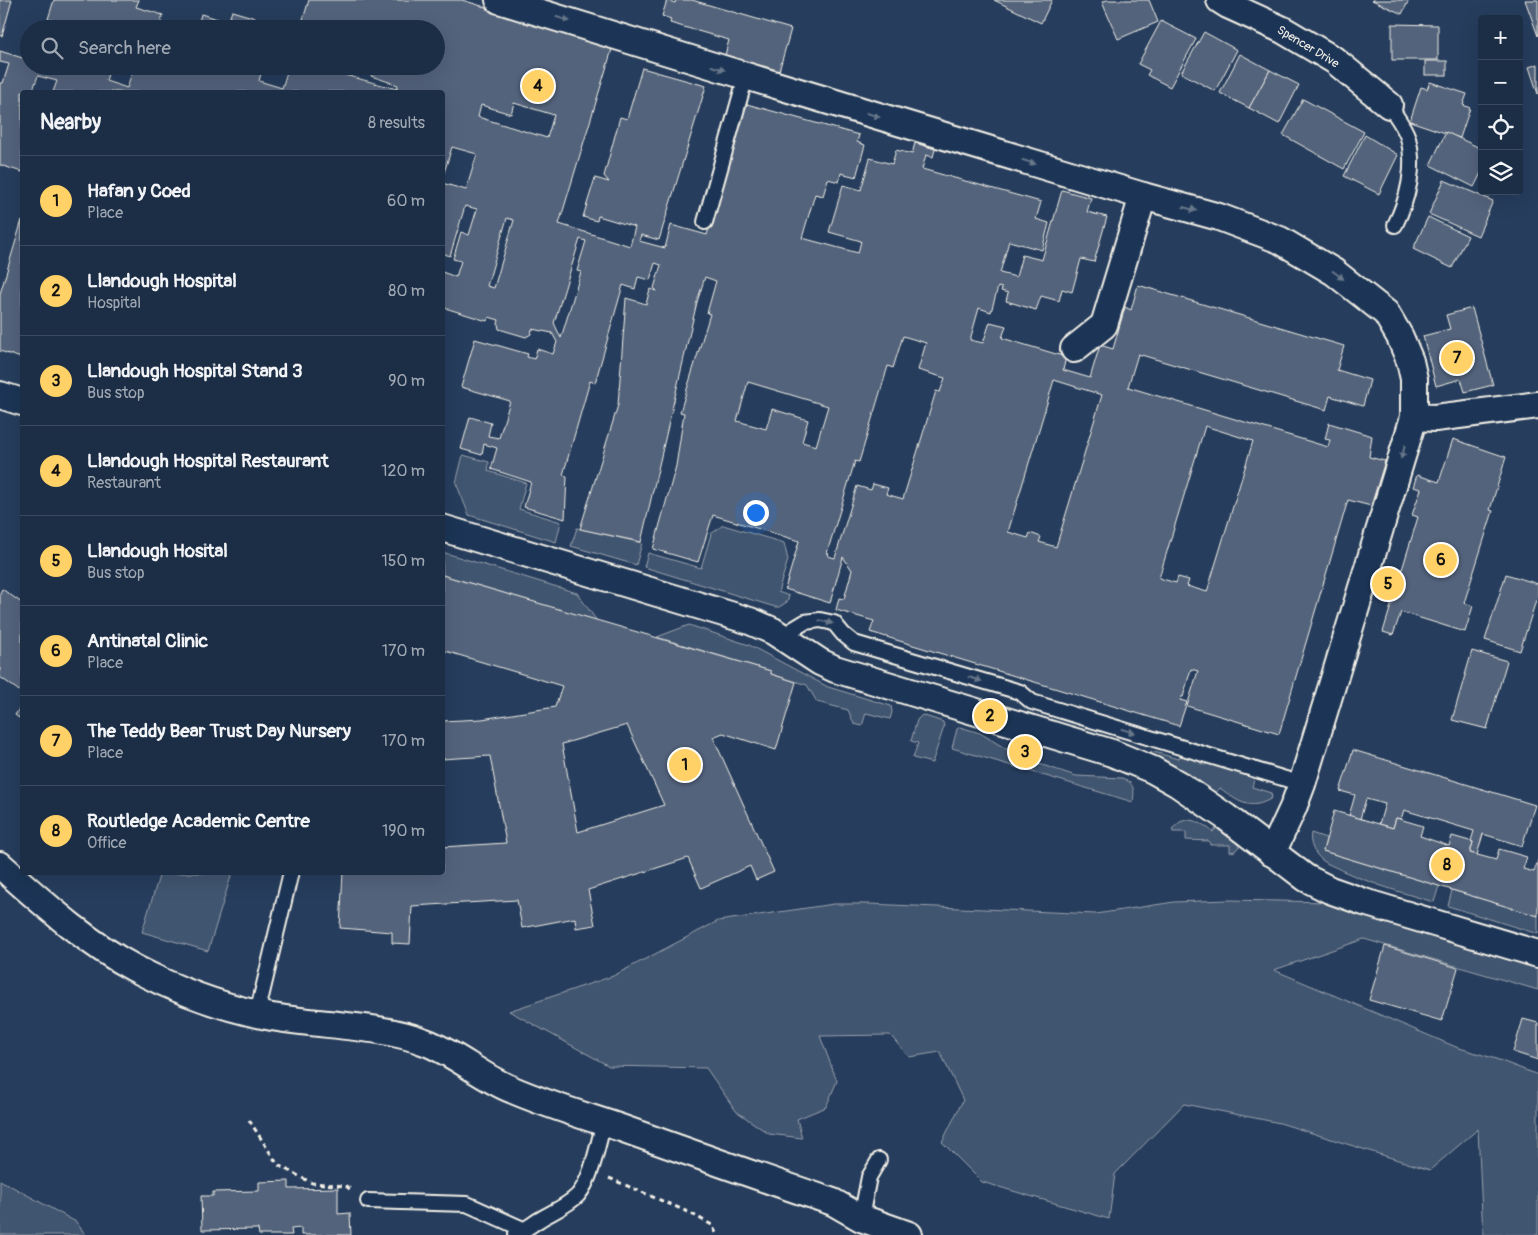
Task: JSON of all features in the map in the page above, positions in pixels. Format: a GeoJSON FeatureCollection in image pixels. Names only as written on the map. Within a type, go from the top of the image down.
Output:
{"type":"FeatureCollection","features":[{"type":"Feature","properties":{"kind":"street"},"geometry":{"type":"LineString","coordinates":[[499,0],[1143,196],[1218,217],[1280,240],[1334,272],[1386,313],[1400,337],[1410,361],[1414,379],[1414,417],[1302,784],[1272,853]]}},
{"type":"Feature","properties":{"kind":"street","name":"Spencer Drive"},"geometry":{"type":"LineString","coordinates":[[1220,0],[1283,30],[1334,60],[1388,105]]}},
{"type":"Feature","properties":{"kind":"street"},"geometry":{"type":"LineString","coordinates":[[1074,349],[1104,325],[1143,196]]}},
{"type":"Feature","properties":{"kind":"street"},"geometry":{"type":"LineString","coordinates":[[0,395],[20,401]]}},
{"type":"Feature","properties":{"kind":"street"},"geometry":{"type":"LineString","coordinates":[[1414,417],[1435,418],[1538,405]]}},
{"type":"Feature","properties":{"kind":"street"},"geometry":{"type":"LineString","coordinates":[[445,529],[750,621],[782,636],[806,654],[835,669],[1112,753],[1153,770],[1178,784],[1306,878],[1330,890],[1538,954]]}},
{"type":"Feature","properties":{"kind":"street"},"geometry":{"type":"LineString","coordinates":[[0,865],[79,931],[133,967],[197,996],[257,1014],[370,1030],[423,1041],[438,1047],[510,1089],[832,1202],[861,1218],[908,1235]]}},
{"type":"Feature","properties":{"kind":"lane"},"geometry":{"type":"LineString","coordinates":[[705,222],[746,76]]}},
{"type":"Feature","properties":{"kind":"lane"},"geometry":{"type":"LineString","coordinates":[[1388,105],[1408,138],[1411,162],[1410,183],[1405,205],[1395,225]]}},
{"type":"Feature","properties":{"kind":"lane"},"geometry":{"type":"LineString","coordinates":[[782,636],[805,622],[820,620],[834,623],[854,643],[1020,692],[1032,702],[1302,784]]}},
{"type":"Feature","properties":{"kind":"lane"},"geometry":{"type":"LineString","coordinates":[[257,1014],[289,875]]}},
{"type":"Feature","properties":{"kind":"lane"},"geometry":{"type":"LineString","coordinates":[[368,1202],[467,1204],[519,1233],[560,1208],[578,1194],[590,1170],[604,1122]]}},
{"type":"Feature","properties":{"kind":"lane"},"geometry":{"type":"LineString","coordinates":[[861,1218],[869,1177],[879,1160]]}},
{"type":"Feature","properties":{"kind":"path"},"geometry":{"type":"LineString","coordinates":[[249,1120],[278,1166],[312,1183],[346,1186],[368,1202]]}},
{"type":"Feature","properties":{"kind":"path"},"geometry":{"type":"LineString","coordinates":[[590,1170],[636,1188],[712,1224],[717,1235]]}},
{"type":"Feature","properties":{"kind":"shaded area"},"geometry":{"type":"Polygon","coordinates":[[[463,455],[489,462],[488,471],[526,483],[519,509],[561,522],[556,542],[469,515],[456,483],[463,455]]]}},
{"type":"Feature","properties":{"kind":"shaded area"},"geometry":{"type":"Polygon","coordinates":[[[723,525],[784,543],[788,560],[778,592],[789,596],[787,602],[779,607],[775,607],[644,567],[648,553],[701,568],[711,534],[723,525]]]}},
{"type":"Feature","properties":{"kind":"shaded area"},"geometry":{"type":"Polygon","coordinates":[[[577,528],[642,543],[636,565],[571,546],[577,528]]]}},
{"type":"Feature","properties":{"kind":"shaded area"},"geometry":{"type":"Polygon","coordinates":[[[445,553],[577,593],[597,621],[445,576],[445,553]]]}},
{"type":"Feature","properties":{"kind":"shaded area"},"geometry":{"type":"Polygon","coordinates":[[[689,625],[749,645],[828,687],[891,706],[890,719],[866,713],[862,726],[854,724],[848,710],[817,702],[807,685],[771,674],[771,671],[657,637],[689,625]]]}},
{"type":"Feature","properties":{"kind":"shaded area"},"geometry":{"type":"Polygon","coordinates":[[[922,715],[943,722],[944,727],[932,763],[913,758],[918,743],[911,741],[917,720],[922,715]]]}},
{"type":"Feature","properties":{"kind":"shaded area"},"geometry":{"type":"Polygon","coordinates":[[[960,727],[980,733],[1021,758],[1076,776],[1122,778],[1133,787],[1133,802],[952,748],[957,729],[960,727]]]}},
{"type":"Feature","properties":{"kind":"shaded area"},"geometry":{"type":"Polygon","coordinates":[[[1151,751],[1178,759],[1182,754],[1198,758],[1201,764],[1205,765],[1212,762],[1251,774],[1254,780],[1252,787],[1271,793],[1272,798],[1257,804],[1250,804],[1238,801],[1220,788],[1215,794],[1149,757],[1151,751]]]}},
{"type":"Feature","properties":{"kind":"shaded area"},"geometry":{"type":"Polygon","coordinates":[[[1186,820],[1204,825],[1213,832],[1218,826],[1240,845],[1235,851],[1230,852],[1230,845],[1210,845],[1209,841],[1186,840],[1186,832],[1173,832],[1172,829],[1180,822],[1186,820]]]}},
{"type":"Feature","properties":{"kind":"shaded area"},"geometry":{"type":"Polygon","coordinates":[[[1311,833],[1326,838],[1323,851],[1439,886],[1434,902],[1354,876],[1327,863],[1314,851],[1311,833]]]}},
{"type":"Feature","properties":{"kind":"shaded area"},"geometry":{"type":"Polygon","coordinates":[[[159,875],[231,875],[208,951],[142,932],[159,875]]]}},
{"type":"Feature","properties":{"kind":"shaded area"},"geometry":{"type":"Polygon","coordinates":[[[1452,890],[1538,916],[1538,934],[1448,906],[1452,890]]]}},
{"type":"Feature","properties":{"kind":"shaded area"},"geometry":{"type":"Polygon","coordinates":[[[1228,900],[1328,902],[1538,966],[1538,990],[1364,939],[1274,970],[1456,1047],[1496,1059],[1538,1075],[1538,1235],[1483,1235],[1478,1129],[1430,1170],[1280,1123],[1184,1104],[1115,1174],[1109,1219],[982,1182],[942,1142],[963,1100],[940,1052],[909,1057],[890,1035],[820,1036],[837,1081],[826,1107],[797,1119],[802,1138],[769,1134],[736,1111],[706,1068],[609,1066],[509,1011],[613,976],[718,921],[834,904],[1096,914],[1174,902],[1228,900]]]}},
{"type":"Feature","properties":{"kind":"shaded area"},"geometry":{"type":"Polygon","coordinates":[[[0,1180],[76,1222],[86,1235],[0,1235],[0,1180]]]}},
{"type":"Feature","properties":{"kind":"building"},"geometry":{"type":"Polygon","coordinates":[[[0,0],[12,0],[2,36],[0,35],[0,0]]]}},
{"type":"Feature","properties":{"kind":"building"},"geometry":{"type":"Polygon","coordinates":[[[54,0],[139,0],[136,7],[163,15],[162,20],[48,19],[54,0]]]}},
{"type":"Feature","properties":{"kind":"building"},"geometry":{"type":"Polygon","coordinates":[[[309,0],[462,0],[613,46],[559,224],[630,246],[635,227],[598,216],[597,221],[583,217],[595,178],[609,182],[604,176],[620,117],[627,119],[642,68],[706,86],[659,240],[641,235],[639,241],[665,248],[671,225],[707,235],[743,103],[859,135],[857,142],[865,145],[856,177],[841,173],[839,182],[828,179],[823,196],[815,194],[802,238],[858,253],[861,241],[829,232],[843,185],[861,190],[870,158],[892,164],[896,150],[912,154],[915,143],[935,149],[933,157],[926,155],[922,169],[1041,202],[1036,219],[1049,223],[1042,250],[1009,241],[1000,273],[1016,277],[1022,255],[1042,260],[1062,190],[1091,198],[1087,212],[1107,217],[1094,262],[1081,259],[1072,292],[1062,289],[1059,301],[1041,296],[1036,310],[1006,301],[1008,293],[1001,291],[1002,288],[998,287],[991,312],[979,308],[970,340],[983,343],[990,322],[1006,326],[1002,338],[1066,357],[1063,370],[1090,378],[1100,345],[1113,349],[1125,307],[1131,310],[1138,285],[1344,346],[1337,370],[1370,380],[1363,406],[1330,396],[1326,410],[1138,354],[1128,387],[1328,447],[1330,440],[1325,439],[1329,423],[1372,436],[1369,457],[1385,461],[1371,506],[1348,500],[1279,734],[1187,706],[1198,671],[1191,669],[1183,697],[1180,700],[1187,702],[1179,726],[870,632],[874,621],[836,610],[839,598],[844,599],[852,570],[843,557],[830,603],[785,589],[799,541],[713,515],[698,562],[653,549],[676,466],[684,413],[680,412],[710,314],[707,313],[716,281],[705,277],[697,302],[641,542],[580,529],[618,405],[626,298],[646,304],[650,289],[657,291],[654,288],[661,265],[655,263],[650,280],[638,277],[635,289],[623,285],[595,383],[590,381],[563,475],[567,476],[565,519],[524,507],[531,482],[491,469],[497,448],[484,444],[482,455],[461,449],[470,417],[491,423],[488,436],[499,438],[510,401],[461,387],[475,339],[528,354],[527,357],[534,359],[537,349],[553,354],[557,342],[552,333],[532,329],[531,334],[526,337],[499,329],[499,320],[489,317],[487,321],[445,308],[445,273],[456,277],[461,261],[453,259],[461,232],[469,235],[477,209],[465,206],[450,256],[445,254],[445,184],[466,190],[477,154],[452,147],[445,169],[445,90],[54,90],[57,81],[38,76],[33,90],[20,90],[20,171],[0,165],[0,83],[3,83],[9,64],[0,62],[0,51],[20,57],[20,75],[108,75],[106,81],[127,88],[131,75],[261,75],[259,81],[282,88],[286,75],[345,75],[397,89],[398,85],[371,76],[445,75],[445,20],[303,20],[309,0]],[[514,103],[511,114],[481,105],[478,117],[547,138],[554,115],[514,103]],[[507,218],[487,286],[494,288],[514,220],[507,218]],[[580,239],[554,323],[561,338],[581,272],[577,271],[586,241],[580,239]],[[903,336],[893,368],[888,366],[859,462],[855,461],[827,553],[829,554],[828,556],[835,558],[857,486],[871,490],[873,484],[888,488],[886,494],[903,499],[936,391],[940,392],[945,378],[918,370],[926,343],[903,336]],[[1054,380],[1008,532],[1028,538],[1030,533],[1041,537],[1039,542],[1056,547],[1102,395],[1054,380]],[[748,382],[737,421],[766,429],[772,409],[808,420],[802,442],[816,446],[828,406],[748,382]],[[1205,426],[1159,578],[1176,583],[1178,577],[1189,580],[1187,586],[1207,592],[1253,441],[1205,426]]]}},
{"type":"Feature","properties":{"kind":"building"},"geometry":{"type":"Polygon","coordinates":[[[667,0],[675,3],[676,0],[692,0],[791,29],[779,71],[725,55],[729,40],[670,23],[671,19],[662,16],[667,0]]]}},
{"type":"Feature","properties":{"kind":"building"},"geometry":{"type":"Polygon","coordinates":[[[994,0],[1052,0],[1041,23],[994,0]]]}},
{"type":"Feature","properties":{"kind":"building"},"geometry":{"type":"Polygon","coordinates":[[[1107,0],[1149,0],[1158,22],[1118,39],[1102,2],[1107,0]]]}},
{"type":"Feature","properties":{"kind":"building"},"geometry":{"type":"Polygon","coordinates":[[[1372,0],[1409,0],[1402,14],[1372,0]]]}},
{"type":"Feature","properties":{"kind":"building"},"geometry":{"type":"Polygon","coordinates":[[[1525,0],[1538,0],[1538,36],[1525,0]]]}},
{"type":"Feature","properties":{"kind":"building"},"geometry":{"type":"Polygon","coordinates":[[[232,11],[262,20],[229,20],[232,11]]]}},
{"type":"Feature","properties":{"kind":"building"},"geometry":{"type":"Polygon","coordinates":[[[201,14],[221,20],[199,20],[201,14]]]}},
{"type":"Feature","properties":{"kind":"building"},"geometry":{"type":"Polygon","coordinates":[[[1161,21],[1196,39],[1170,87],[1147,75],[1150,70],[1138,64],[1161,21]]]}},
{"type":"Feature","properties":{"kind":"building"},"geometry":{"type":"Polygon","coordinates":[[[1392,24],[1438,25],[1438,60],[1392,60],[1392,24]]]}},
{"type":"Feature","properties":{"kind":"building"},"geometry":{"type":"Polygon","coordinates":[[[1204,32],[1237,50],[1215,91],[1181,73],[1204,32]]]}},
{"type":"Feature","properties":{"kind":"building"},"geometry":{"type":"Polygon","coordinates":[[[1240,54],[1270,70],[1249,108],[1220,93],[1240,54]]]}},
{"type":"Feature","properties":{"kind":"building"},"geometry":{"type":"Polygon","coordinates":[[[1425,61],[1447,61],[1447,75],[1425,75],[1425,61]]]}},
{"type":"Feature","properties":{"kind":"building"},"geometry":{"type":"Polygon","coordinates":[[[1538,64],[1538,94],[1529,67],[1538,64]]]}},
{"type":"Feature","properties":{"kind":"building"},"geometry":{"type":"Polygon","coordinates":[[[1270,70],[1299,85],[1279,124],[1249,108],[1270,70]]]}},
{"type":"Feature","properties":{"kind":"building"},"geometry":{"type":"Polygon","coordinates":[[[1430,82],[1467,94],[1463,105],[1470,108],[1460,138],[1410,121],[1421,87],[1427,89],[1430,82]]]}},
{"type":"Feature","properties":{"kind":"building"},"geometry":{"type":"Polygon","coordinates":[[[1303,99],[1364,132],[1344,169],[1283,135],[1303,99]]]}},
{"type":"Feature","properties":{"kind":"building"},"geometry":{"type":"Polygon","coordinates":[[[1446,132],[1478,147],[1478,179],[1474,187],[1430,165],[1446,132]]]}},
{"type":"Feature","properties":{"kind":"building"},"geometry":{"type":"Polygon","coordinates":[[[1365,135],[1398,155],[1379,194],[1344,176],[1365,135]]]}},
{"type":"Feature","properties":{"kind":"building"},"geometry":{"type":"Polygon","coordinates":[[[1444,180],[1493,201],[1478,236],[1429,214],[1444,180]]]}},
{"type":"Feature","properties":{"kind":"building"},"geometry":{"type":"Polygon","coordinates":[[[1428,217],[1468,236],[1452,268],[1413,249],[1428,217]]]}},
{"type":"Feature","properties":{"kind":"building"},"geometry":{"type":"Polygon","coordinates":[[[20,227],[20,358],[0,351],[0,294],[20,227]]]}},
{"type":"Feature","properties":{"kind":"building"},"geometry":{"type":"Polygon","coordinates":[[[1472,308],[1493,385],[1465,392],[1461,379],[1436,386],[1423,336],[1450,329],[1446,315],[1472,308]]]}},
{"type":"Feature","properties":{"kind":"building"},"geometry":{"type":"Polygon","coordinates":[[[1453,439],[1506,457],[1490,510],[1493,511],[1464,603],[1473,606],[1465,632],[1401,612],[1393,635],[1383,632],[1418,517],[1412,515],[1421,489],[1413,487],[1417,475],[1439,482],[1453,439]]]}},
{"type":"Feature","properties":{"kind":"building"},"geometry":{"type":"Polygon","coordinates":[[[1506,574],[1538,584],[1538,594],[1520,651],[1485,640],[1506,574]]]}},
{"type":"Feature","properties":{"kind":"building"},"geometry":{"type":"Polygon","coordinates":[[[445,576],[771,671],[771,674],[796,682],[776,750],[723,733],[713,737],[774,872],[756,880],[750,866],[701,888],[688,858],[588,890],[595,925],[576,928],[575,918],[522,928],[517,900],[412,906],[410,944],[392,943],[392,932],[340,928],[343,875],[445,875],[445,847],[506,843],[490,756],[445,759],[445,721],[482,719],[555,707],[562,686],[445,651],[445,576]],[[627,725],[562,744],[578,832],[664,805],[627,725]]]}},
{"type":"Feature","properties":{"kind":"building"},"geometry":{"type":"Polygon","coordinates":[[[2,589],[20,602],[20,692],[0,677],[0,593],[2,589]]]}},
{"type":"Feature","properties":{"kind":"building"},"geometry":{"type":"Polygon","coordinates":[[[1472,651],[1507,661],[1487,729],[1452,720],[1472,651]]]}},
{"type":"Feature","properties":{"kind":"building"},"geometry":{"type":"Polygon","coordinates":[[[20,707],[20,719],[15,715],[20,707]]]}},
{"type":"Feature","properties":{"kind":"building"},"geometry":{"type":"Polygon","coordinates":[[[1353,750],[1535,805],[1522,846],[1483,834],[1477,855],[1470,853],[1474,831],[1404,810],[1401,819],[1396,818],[1393,828],[1379,824],[1385,804],[1366,799],[1360,819],[1349,816],[1355,795],[1340,791],[1353,750]]]}},
{"type":"Feature","properties":{"kind":"building"},"geometry":{"type":"Polygon","coordinates":[[[1334,811],[1393,828],[1396,818],[1423,826],[1420,836],[1449,846],[1452,836],[1473,842],[1470,853],[1496,860],[1499,849],[1527,857],[1523,869],[1534,872],[1538,860],[1538,916],[1323,851],[1334,811]]]}},
{"type":"Feature","properties":{"kind":"building"},"geometry":{"type":"Polygon","coordinates":[[[1385,946],[1458,968],[1442,1021],[1369,1000],[1385,946]]]}},
{"type":"Feature","properties":{"kind":"building"},"geometry":{"type":"Polygon","coordinates":[[[1523,1019],[1538,1023],[1538,1060],[1513,1052],[1523,1019]]]}},
{"type":"Feature","properties":{"kind":"building"},"geometry":{"type":"Polygon","coordinates":[[[289,1181],[289,1189],[338,1188],[338,1214],[350,1213],[351,1235],[301,1235],[301,1228],[291,1229],[292,1235],[259,1235],[258,1229],[202,1230],[201,1196],[213,1196],[213,1192],[259,1191],[259,1182],[289,1181]]]}},
{"type":"Feature","properties":{"kind":"place","name":"Llandough Hospital Restaurant"},"geometry":{"type":"Point","coordinates":[538,86]}},
{"type":"Feature","properties":{"kind":"place","name":"The Teddy Bear Trust Day Nursery"},"geometry":{"type":"Point","coordinates":[1457,358]}},
{"type":"Feature","properties":{"kind":"place","name":"Antinatal Clinic"},"geometry":{"type":"Point","coordinates":[1441,560]}},
{"type":"Feature","properties":{"kind":"place","name":"Llandough Hosital"},"geometry":{"type":"Point","coordinates":[1388,584]}},
{"type":"Feature","properties":{"kind":"place","name":"Llandough Hospital"},"geometry":{"type":"Point","coordinates":[990,716]}},
{"type":"Feature","properties":{"kind":"place","name":"Llandough Hospital Stand 3"},"geometry":{"type":"Point","coordinates":[1025,752]}},
{"type":"Feature","properties":{"kind":"place","name":"Hafan y Coed"},"geometry":{"type":"Point","coordinates":[685,765]}},
{"type":"Feature","properties":{"kind":"place","name":"Routledge Academic Centre"},"geometry":{"type":"Point","coordinates":[1447,865]}}]}
